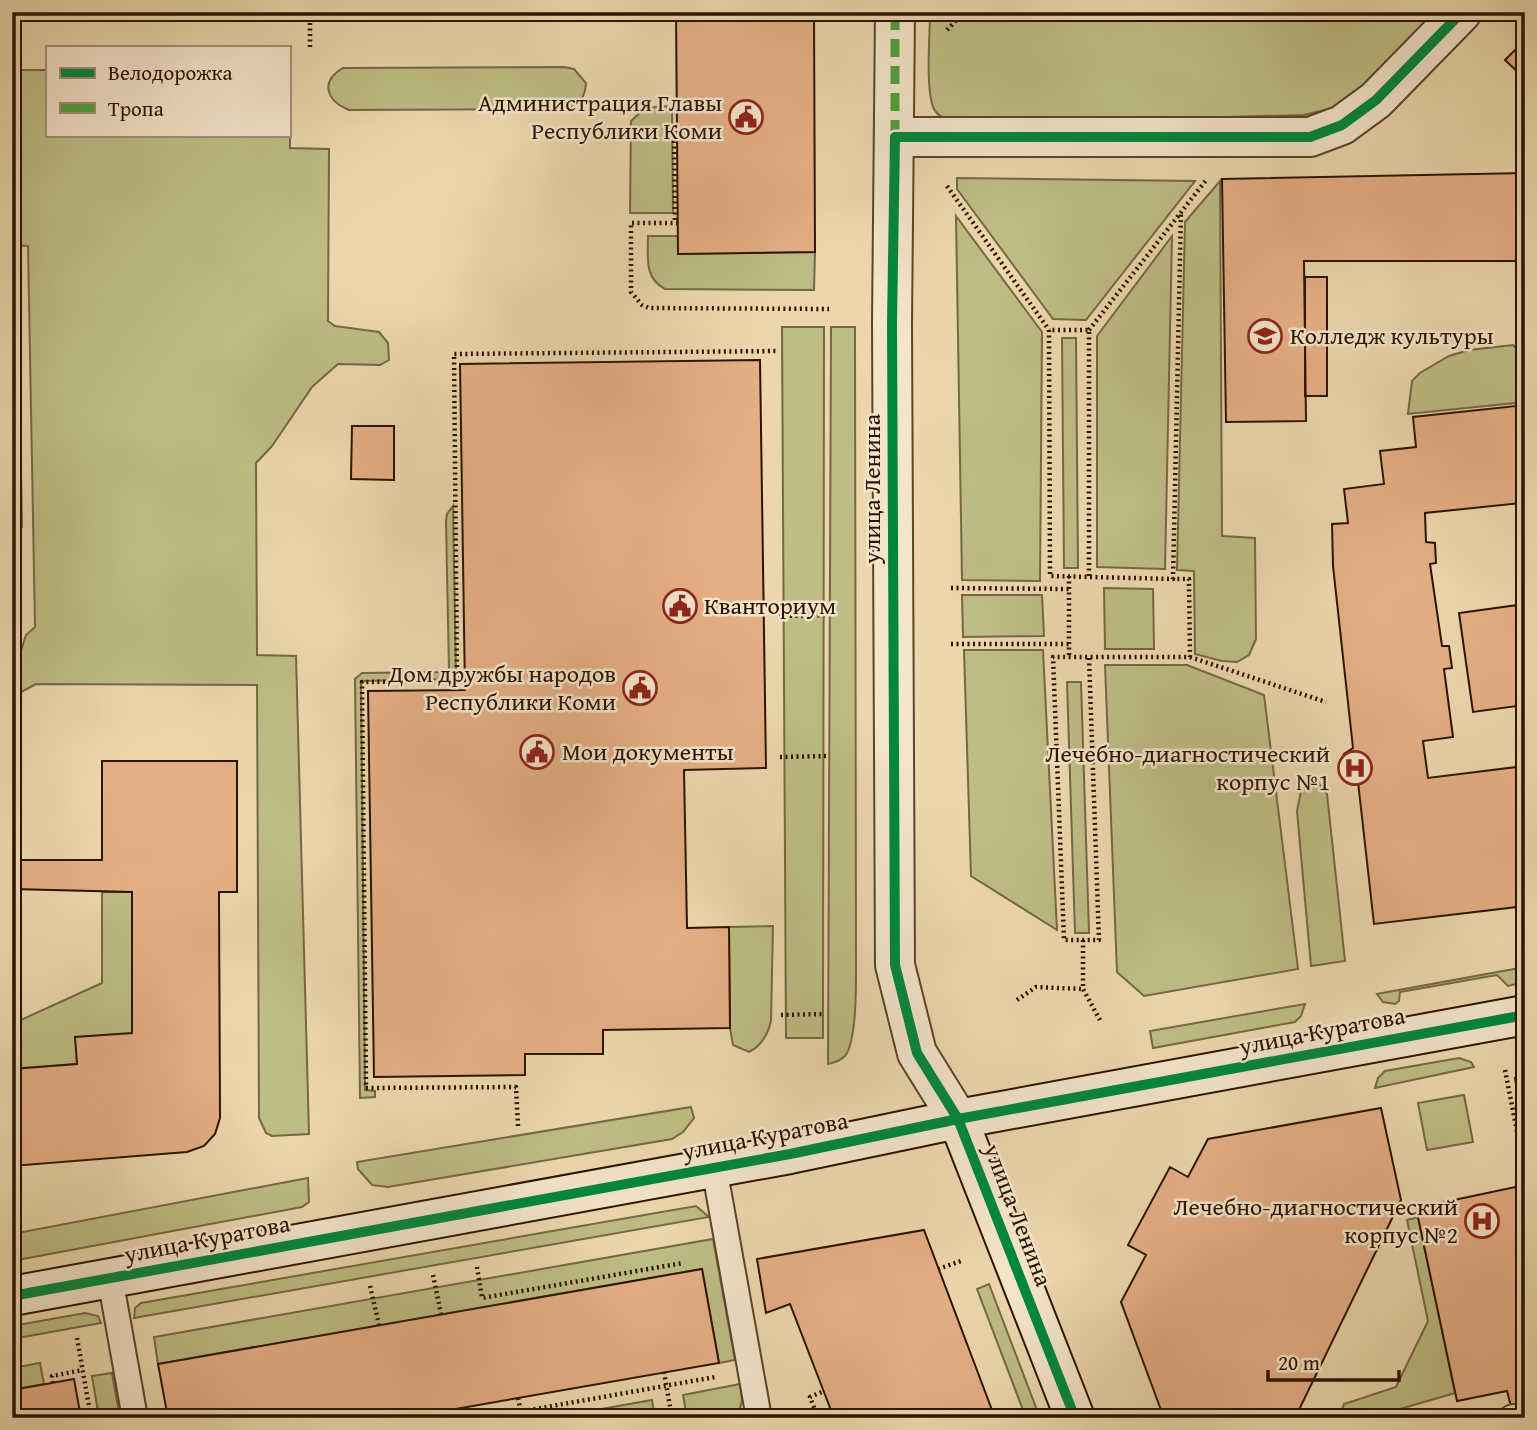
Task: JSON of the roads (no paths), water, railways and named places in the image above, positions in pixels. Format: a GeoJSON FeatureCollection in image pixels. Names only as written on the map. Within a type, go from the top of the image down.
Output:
{"type":"FeatureCollection","features":[{"type":"Feature","properties":{"kind":"street","name":"улица Ленина"},"geometry":{"type":"LineString","coordinates":[[895,12],[892,323],[895,965],[917,1053],[958,1119],[1075,1418]]}},
{"type":"Feature","properties":{"kind":"street"},"geometry":{"type":"LineString","coordinates":[[895,137],[1310,137],[1342,125],[1376,100],[1462,12]]}},
{"type":"Feature","properties":{"kind":"street","name":"улица Куратова"},"geometry":{"type":"LineString","coordinates":[[12,1296],[1525,1015]]}},
{"type":"Feature","properties":{"kind":"lane"},"geometry":{"type":"LineString","coordinates":[[714,1167],[759,1418]]}},
{"type":"Feature","properties":{"kind":"lane"},"geometry":{"type":"LineString","coordinates":[[110,1278],[135,1418]]}},
{"type":"Feature","properties":{"kind":"place","name":"Администрация Главы Республики Коми"},"geometry":{"type":"Point","coordinates":[746,117]}},
{"type":"Feature","properties":{"kind":"place","name":"Колледж культуры"},"geometry":{"type":"Point","coordinates":[1265,336]}},
{"type":"Feature","properties":{"kind":"place","name":"Кванториум"},"geometry":{"type":"Point","coordinates":[680,606]}},
{"type":"Feature","properties":{"kind":"place","name":"Дом дружбы народов Республики Коми"},"geometry":{"type":"Point","coordinates":[640,688]}},
{"type":"Feature","properties":{"kind":"place","name":"Мои документы"},"geometry":{"type":"Point","coordinates":[537,752]}},
{"type":"Feature","properties":{"kind":"place","name":"Лечебно-диагностический корпус №1"},"geometry":{"type":"Point","coordinates":[1355,768]}},
{"type":"Feature","properties":{"kind":"place","name":"Лечебно-диагностический корпус №2"},"geometry":{"type":"Point","coordinates":[1482,1221]}}]}
